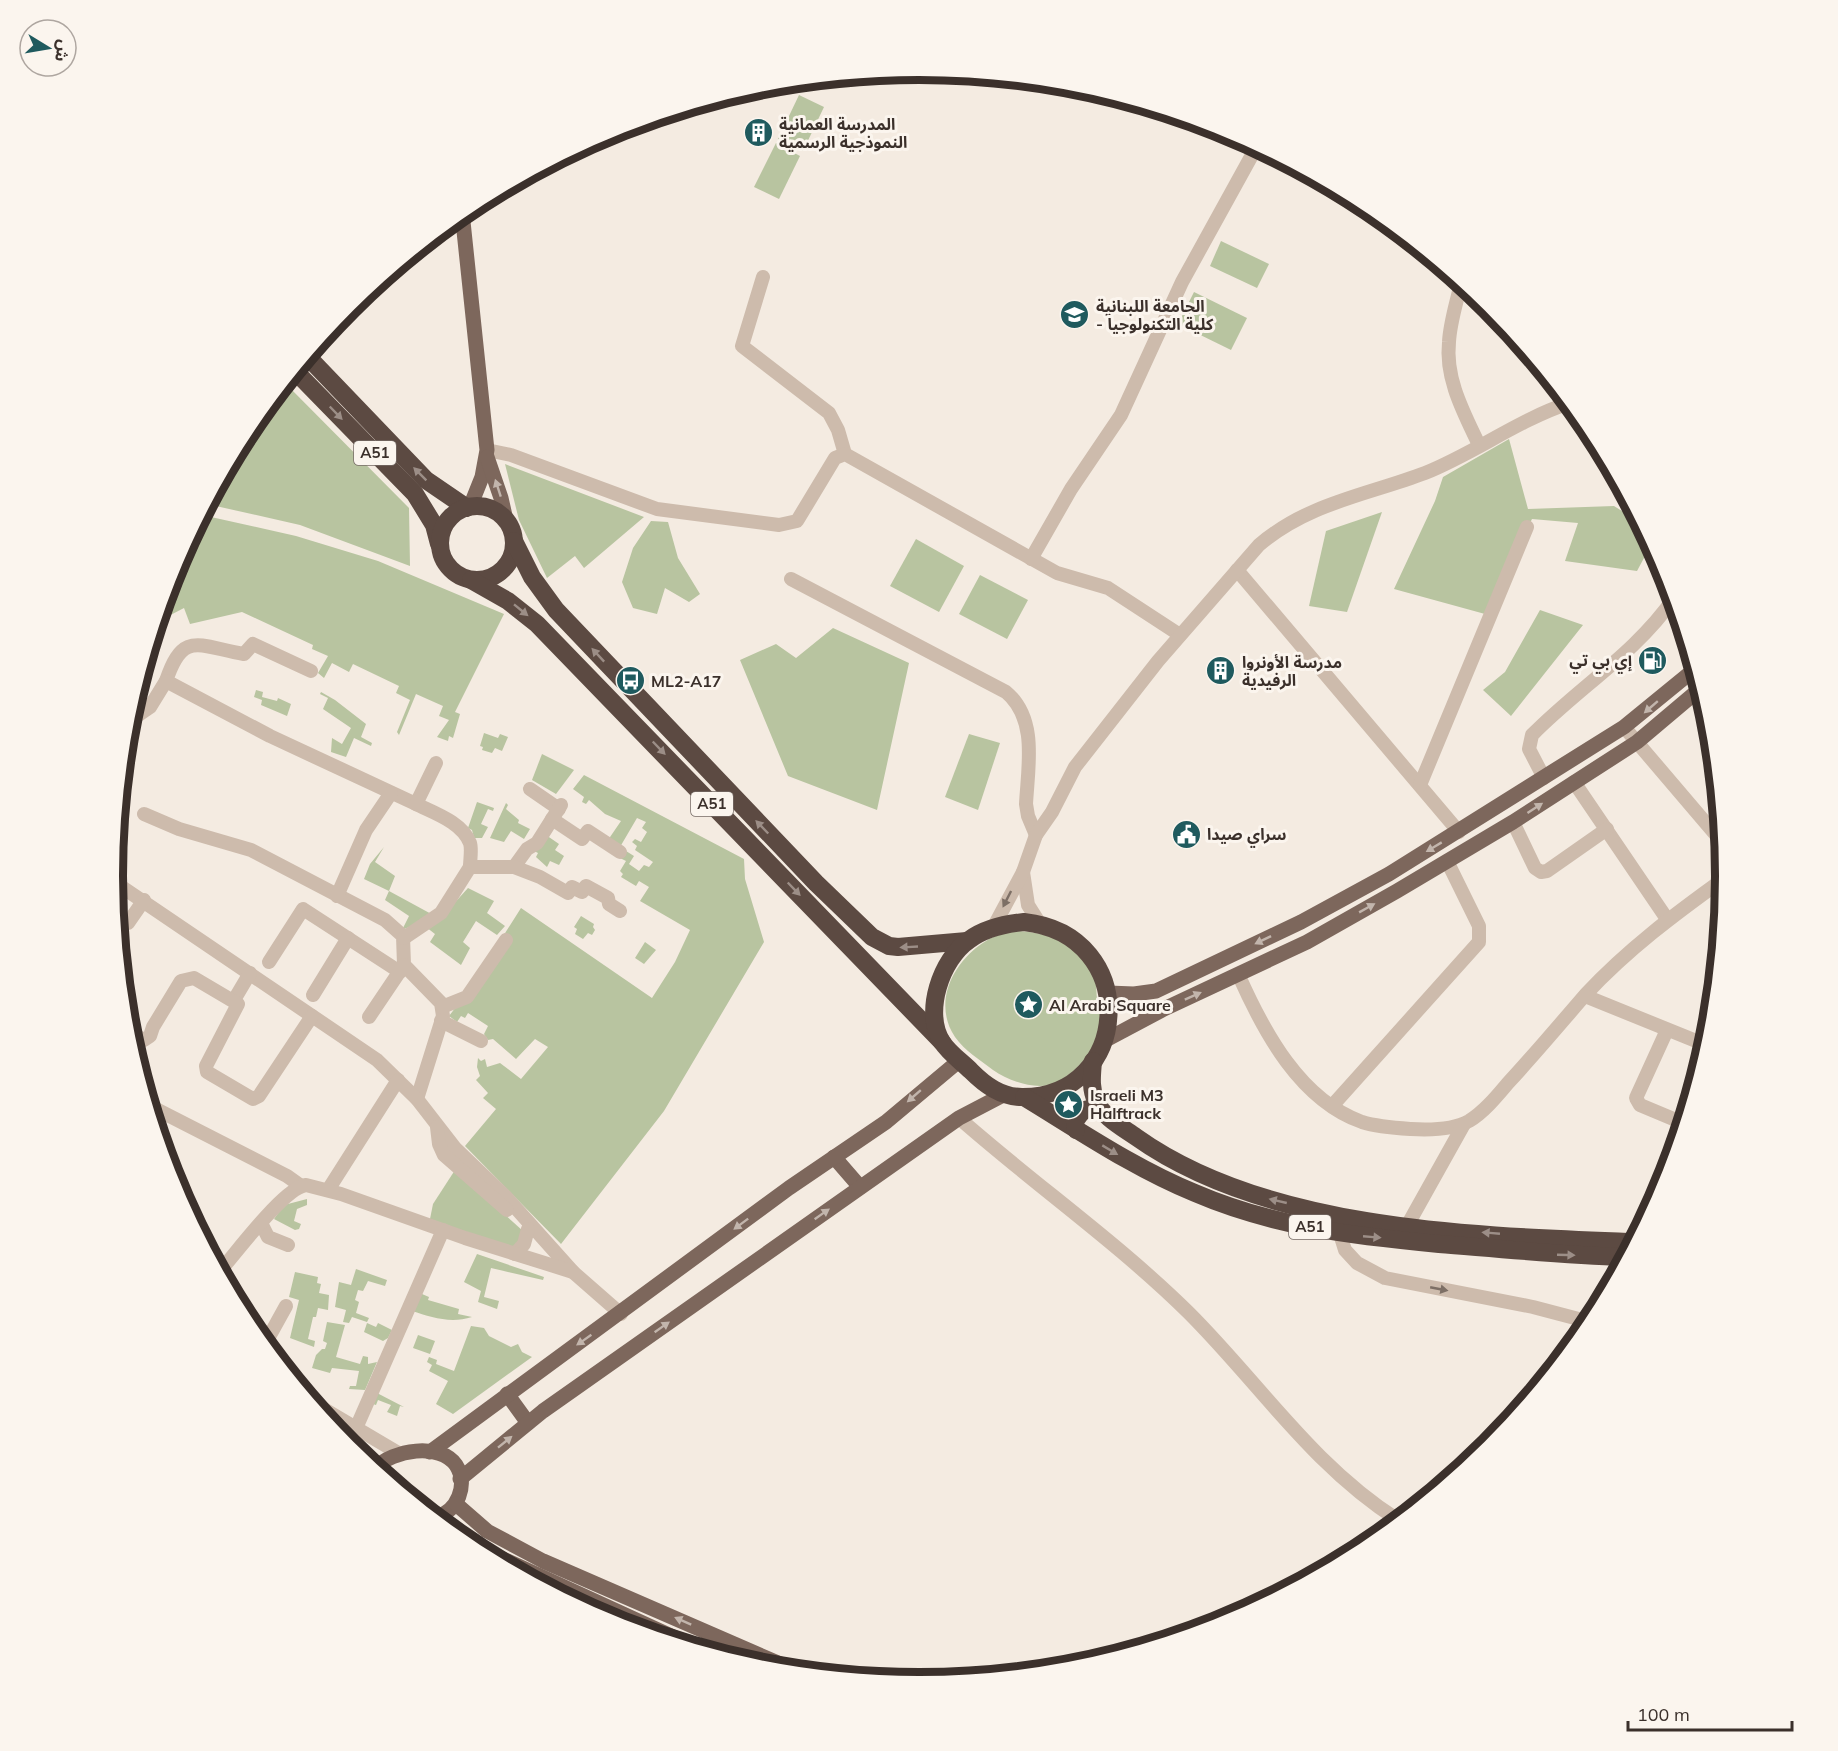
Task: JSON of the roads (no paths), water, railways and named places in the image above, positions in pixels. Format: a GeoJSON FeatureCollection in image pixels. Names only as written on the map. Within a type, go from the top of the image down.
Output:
{"type":"FeatureCollection","features":[{"type":"Feature","properties":{"kind":"highway","name":"A51"},"geometry":{"type":"LineString","coordinates":[[300,376],[415,494],[430,518],[442,557],[449,568],[459,576],[471,580],[508,601],[537,624],[960,1060],[1003,1095],[1024,1097],[1058,1089],[1072,1081],[1093,1061],[1104,1041],[1110,1009],[1108,993],[1099,969],[1084,948],[1064,933],[1040,924],[1008,924],[993,928],[967,941],[898,947],[872,937],[800,866],[556,610],[532,577],[506,520],[487,507],[469,507],[426,480],[312,361]]}},
{"type":"Feature","properties":{"kind":"highway"},"geometry":{"type":"LineString","coordinates":[[439,544],[441,531],[448,520],[469,507]]}},
{"type":"Feature","properties":{"kind":"highway"},"geometry":{"type":"LineString","coordinates":[[471,580],[482,580],[502,571],[509,562],[514,541]]}},
{"type":"Feature","properties":{"kind":"highway","name":"A51"},"geometry":{"type":"LineString","coordinates":[[942,1042],[935,1021],[935,997],[944,973],[967,941]]}},
{"type":"Feature","properties":{"kind":"highway","name":"A51"},"geometry":{"type":"LineString","coordinates":[[1093,1061],[1091,1086],[1100,1109],[1172,1160],[1235,1189],[1276,1201],[1407,1226],[1556,1239],[1626,1242]]}},
{"type":"Feature","properties":{"kind":"highway","name":"A51"},"geometry":{"type":"LineString","coordinates":[[1024,1097],[1136,1166],[1195,1194],[1275,1219],[1340,1234],[1551,1254],[1617,1257]]}},
{"type":"Feature","properties":{"kind":"highway"},"geometry":{"type":"LineString","coordinates":[[1076,1130],[1075,1122],[1083,1111],[1090,1108],[1100,1109]]}},
{"type":"Feature","properties":{"kind":"main road"},"geometry":{"type":"LineString","coordinates":[[463,224],[487,453],[506,520]]}},
{"type":"Feature","properties":{"kind":"main road"},"geometry":{"type":"LineString","coordinates":[[469,507],[487,453]]}},
{"type":"Feature","properties":{"kind":"main road"},"geometry":{"type":"LineString","coordinates":[[1108,993],[1134,994],[1156,991],[1332,905],[1459,832],[1624,727],[1689,674]]}},
{"type":"Feature","properties":{"kind":"main road"},"geometry":{"type":"LineString","coordinates":[[1104,1041],[1164,1009],[1239,976],[1342,923],[1513,822],[1637,742],[1694,694]]}},
{"type":"Feature","properties":{"kind":"main road"},"geometry":{"type":"LineString","coordinates":[[1332,905],[1342,923]]}},
{"type":"Feature","properties":{"kind":"main road"},"geometry":{"type":"LineString","coordinates":[[430,1452],[834,1157],[886,1122],[960,1060]]}},
{"type":"Feature","properties":{"kind":"main road"},"geometry":{"type":"LineString","coordinates":[[460,1479],[528,1423],[860,1187],[959,1118],[1003,1095]]}},
{"type":"Feature","properties":{"kind":"main road"},"geometry":{"type":"LineString","coordinates":[[834,1157],[860,1187]]}},
{"type":"Feature","properties":{"kind":"main road"},"geometry":{"type":"LineString","coordinates":[[507,1394],[528,1423]]}},
{"type":"Feature","properties":{"kind":"main road"},"geometry":{"type":"LineString","coordinates":[[382,1463],[387,1458],[400,1454],[430,1452],[440,1454],[455,1464],[460,1479],[460,1497],[445,1515]]}},
{"type":"Feature","properties":{"kind":"main road"},"geometry":{"type":"LineString","coordinates":[[456,1504],[487,1531],[543,1561],[759,1655]]}},
{"type":"Feature","properties":{"kind":"main road"},"geometry":{"type":"LineString","coordinates":[[478,1538],[487,1531]]}},
{"type":"Feature","properties":{"kind":"main road"},"geometry":{"type":"LineString","coordinates":[[557,1584],[627,1616]]}},
{"type":"Feature","properties":{"kind":"street"},"geometry":{"type":"LineString","coordinates":[[1031,559],[1071,489],[1121,415],[1182,282],[1253,154]]}},
{"type":"Feature","properties":{"kind":"street"},"geometry":{"type":"LineString","coordinates":[[763,277],[742,346],[829,413],[838,430],[845,454],[1031,559],[1065,576],[1108,588],[1180,635]]}},
{"type":"Feature","properties":{"kind":"street"},"geometry":{"type":"LineString","coordinates":[[1459,291],[1449,340],[1449,365],[1463,410],[1479,445]]}},
{"type":"Feature","properties":{"kind":"street"},"geometry":{"type":"LineString","coordinates":[[993,928],[1023,872],[1036,835],[1084,754],[1180,635],[1274,531],[1336,501],[1425,472],[1546,410],[1561,405]]}},
{"type":"Feature","properties":{"kind":"street"},"geometry":{"type":"LineString","coordinates":[[487,453],[511,455],[657,509],[779,525],[797,521],[835,458],[845,454]]}},
{"type":"Feature","properties":{"kind":"street"},"geometry":{"type":"LineString","coordinates":[[1420,785],[1527,527]]}},
{"type":"Feature","properties":{"kind":"street"},"geometry":{"type":"LineString","coordinates":[[1237,570],[1459,832]]}},
{"type":"Feature","properties":{"kind":"street"},"geometry":{"type":"LineString","coordinates":[[790,579],[1014,698],[1021,707],[1027,726],[1026,804],[1036,835]]}},
{"type":"Feature","properties":{"kind":"street"},"geometry":{"type":"LineString","coordinates":[[1544,778],[1529,749],[1532,735],[1614,663],[1659,620],[1668,607]]}},
{"type":"Feature","properties":{"kind":"street"},"geometry":{"type":"LineString","coordinates":[[139,714],[150,707],[166,681],[174,658],[181,649],[190,645],[244,654],[253,644],[311,671]]}},
{"type":"Feature","properties":{"kind":"street"},"geometry":{"type":"LineString","coordinates":[[166,681],[270,736],[453,823],[470,844],[470,867],[441,913],[404,938]]}},
{"type":"Feature","properties":{"kind":"street"},"geometry":{"type":"LineString","coordinates":[[1624,727],[1713,832]]}},
{"type":"Feature","properties":{"kind":"street"},"geometry":{"type":"LineString","coordinates":[[416,804],[436,763]]}},
{"type":"Feature","properties":{"kind":"street"},"geometry":{"type":"LineString","coordinates":[[1574,782],[1667,920]]}},
{"type":"Feature","properties":{"kind":"street"},"geometry":{"type":"LineString","coordinates":[[530,789],[557,811],[582,839],[588,831],[620,852]]}},
{"type":"Feature","properties":{"kind":"street"},"geometry":{"type":"LineString","coordinates":[[338,896],[366,831],[391,793]]}},
{"type":"Feature","properties":{"kind":"street"},"geometry":{"type":"LineString","coordinates":[[514,867],[527,849],[537,843],[557,811]]}},
{"type":"Feature","properties":{"kind":"street"},"geometry":{"type":"LineString","coordinates":[[144,814],[179,829],[251,850],[385,920],[404,938]]}},
{"type":"Feature","properties":{"kind":"street"},"geometry":{"type":"LineString","coordinates":[[1513,822],[1535,868],[1541,872],[1606,829]]}},
{"type":"Feature","properties":{"kind":"street"},"geometry":{"type":"LineString","coordinates":[[1332,1106],[1479,942],[1479,926],[1447,861]]}},
{"type":"Feature","properties":{"kind":"street"},"geometry":{"type":"LineString","coordinates":[[470,867],[514,867],[540,877],[568,892],[572,887],[582,892],[586,886],[608,898],[609,904],[620,911]]}},
{"type":"Feature","properties":{"kind":"street"},"geometry":{"type":"LineString","coordinates":[[1023,872],[1028,905],[1040,924]]}},
{"type":"Feature","properties":{"kind":"street"},"geometry":{"type":"LineString","coordinates":[[1407,1226],[1464,1124],[1490,1103],[1621,958],[1667,920],[1715,886]]}},
{"type":"Feature","properties":{"kind":"street"},"geometry":{"type":"LineString","coordinates":[[123,887],[377,1060],[417,1100],[437,1127],[505,1196],[550,1249]]}},
{"type":"Feature","properties":{"kind":"street"},"geometry":{"type":"LineString","coordinates":[[125,920],[129,923],[144,900]]}},
{"type":"Feature","properties":{"kind":"street"},"geometry":{"type":"LineString","coordinates":[[269,962],[303,909],[402,969],[431,991],[442,1014],[481,1041]]}},
{"type":"Feature","properties":{"kind":"street"},"geometry":{"type":"LineString","coordinates":[[313,995],[348,938]]}},
{"type":"Feature","properties":{"kind":"street"},"geometry":{"type":"LineString","coordinates":[[369,1017],[402,969],[404,938]]}},
{"type":"Feature","properties":{"kind":"street"},"geometry":{"type":"LineString","coordinates":[[417,1100],[442,1014],[467,997],[506,940]]}},
{"type":"Feature","properties":{"kind":"street"},"geometry":{"type":"LineString","coordinates":[[234,1000],[250,973]]}},
{"type":"Feature","properties":{"kind":"street"},"geometry":{"type":"LineString","coordinates":[[1239,976],[1257,1016],[1276,1046],[1301,1076],[1332,1106],[1363,1122],[1378,1126],[1418,1129],[1464,1124]]}},
{"type":"Feature","properties":{"kind":"street"},"geometry":{"type":"LineString","coordinates":[[140,1038],[144,1041],[150,1036],[153,1027],[181,981],[187,977],[194,978],[238,1004],[206,1066],[207,1072],[254,1099],[259,1096],[312,1016]]}},
{"type":"Feature","properties":{"kind":"street"},"geometry":{"type":"LineString","coordinates":[[1585,996],[1697,1042]]}},
{"type":"Feature","properties":{"kind":"street"},"geometry":{"type":"LineString","coordinates":[[1667,1030],[1636,1098],[1640,1105],[1676,1120]]}},
{"type":"Feature","properties":{"kind":"street"},"geometry":{"type":"LineString","coordinates":[[328,1190],[398,1080]]}},
{"type":"Feature","properties":{"kind":"street"},"geometry":{"type":"LineString","coordinates":[[159,1110],[271,1167],[301,1186],[328,1190],[573,1272]]}},
{"type":"Feature","properties":{"kind":"street"},"geometry":{"type":"LineString","coordinates":[[959,1118],[1012,1164],[1120,1247],[1212,1337],[1300,1439],[1355,1490],[1392,1516]]}},
{"type":"Feature","properties":{"kind":"street"},"geometry":{"type":"LineString","coordinates":[[437,1127],[439,1144],[444,1155],[621,1314]]}},
{"type":"Feature","properties":{"kind":"street"},"geometry":{"type":"LineString","coordinates":[[225,1265],[278,1203],[301,1186]]}},
{"type":"Feature","properties":{"kind":"street"},"geometry":{"type":"LineString","coordinates":[[261,1223],[268,1237],[288,1245]]}},
{"type":"Feature","properties":{"kind":"street"},"geometry":{"type":"LineString","coordinates":[[515,1254],[524,1244],[528,1229]]}},
{"type":"Feature","properties":{"kind":"street"},"geometry":{"type":"LineString","coordinates":[[357,1426],[443,1230]]}},
{"type":"Feature","properties":{"kind":"street"},"geometry":{"type":"LineString","coordinates":[[1340,1234],[1345,1250],[1358,1263],[1385,1278],[1533,1307],[1580,1319]]}},
{"type":"Feature","properties":{"kind":"street"},"geometry":{"type":"LineString","coordinates":[[270,1336],[286,1306]]}},
{"type":"Feature","properties":{"kind":"street"},"geometry":{"type":"LineString","coordinates":[[333,1413],[400,1454]]}},
{"type":"Feature","properties":{"kind":"place","name":"المدرسة العمانية النموذجية الرسمية"},"geometry":{"type":"Point","coordinates":[758,133]}},
{"type":"Feature","properties":{"kind":"place","name":"الجامعة اللبنانية - كلية التكنولوجيا"},"geometry":{"type":"Point","coordinates":[1075,315]}},
{"type":"Feature","properties":{"kind":"place","name":"إي بي تي"},"geometry":{"type":"Point","coordinates":[1653,660]}},
{"type":"Feature","properties":{"kind":"place","name":"مدرسة الأونروا الرفيدية"},"geometry":{"type":"Point","coordinates":[1221,671]}},
{"type":"Feature","properties":{"kind":"place","name":"ML2-A17"},"geometry":{"type":"Point","coordinates":[630,681]}},
{"type":"Feature","properties":{"kind":"place","name":"سراي صيدا"},"geometry":{"type":"Point","coordinates":[1186,834]}},
{"type":"Feature","properties":{"kind":"place","name":"Al Arabi Square"},"geometry":{"type":"Point","coordinates":[1028,1005]}},
{"type":"Feature","properties":{"kind":"place","name":"Israeli M3 Halftrack"},"geometry":{"type":"Point","coordinates":[1069,1104]}}]}
